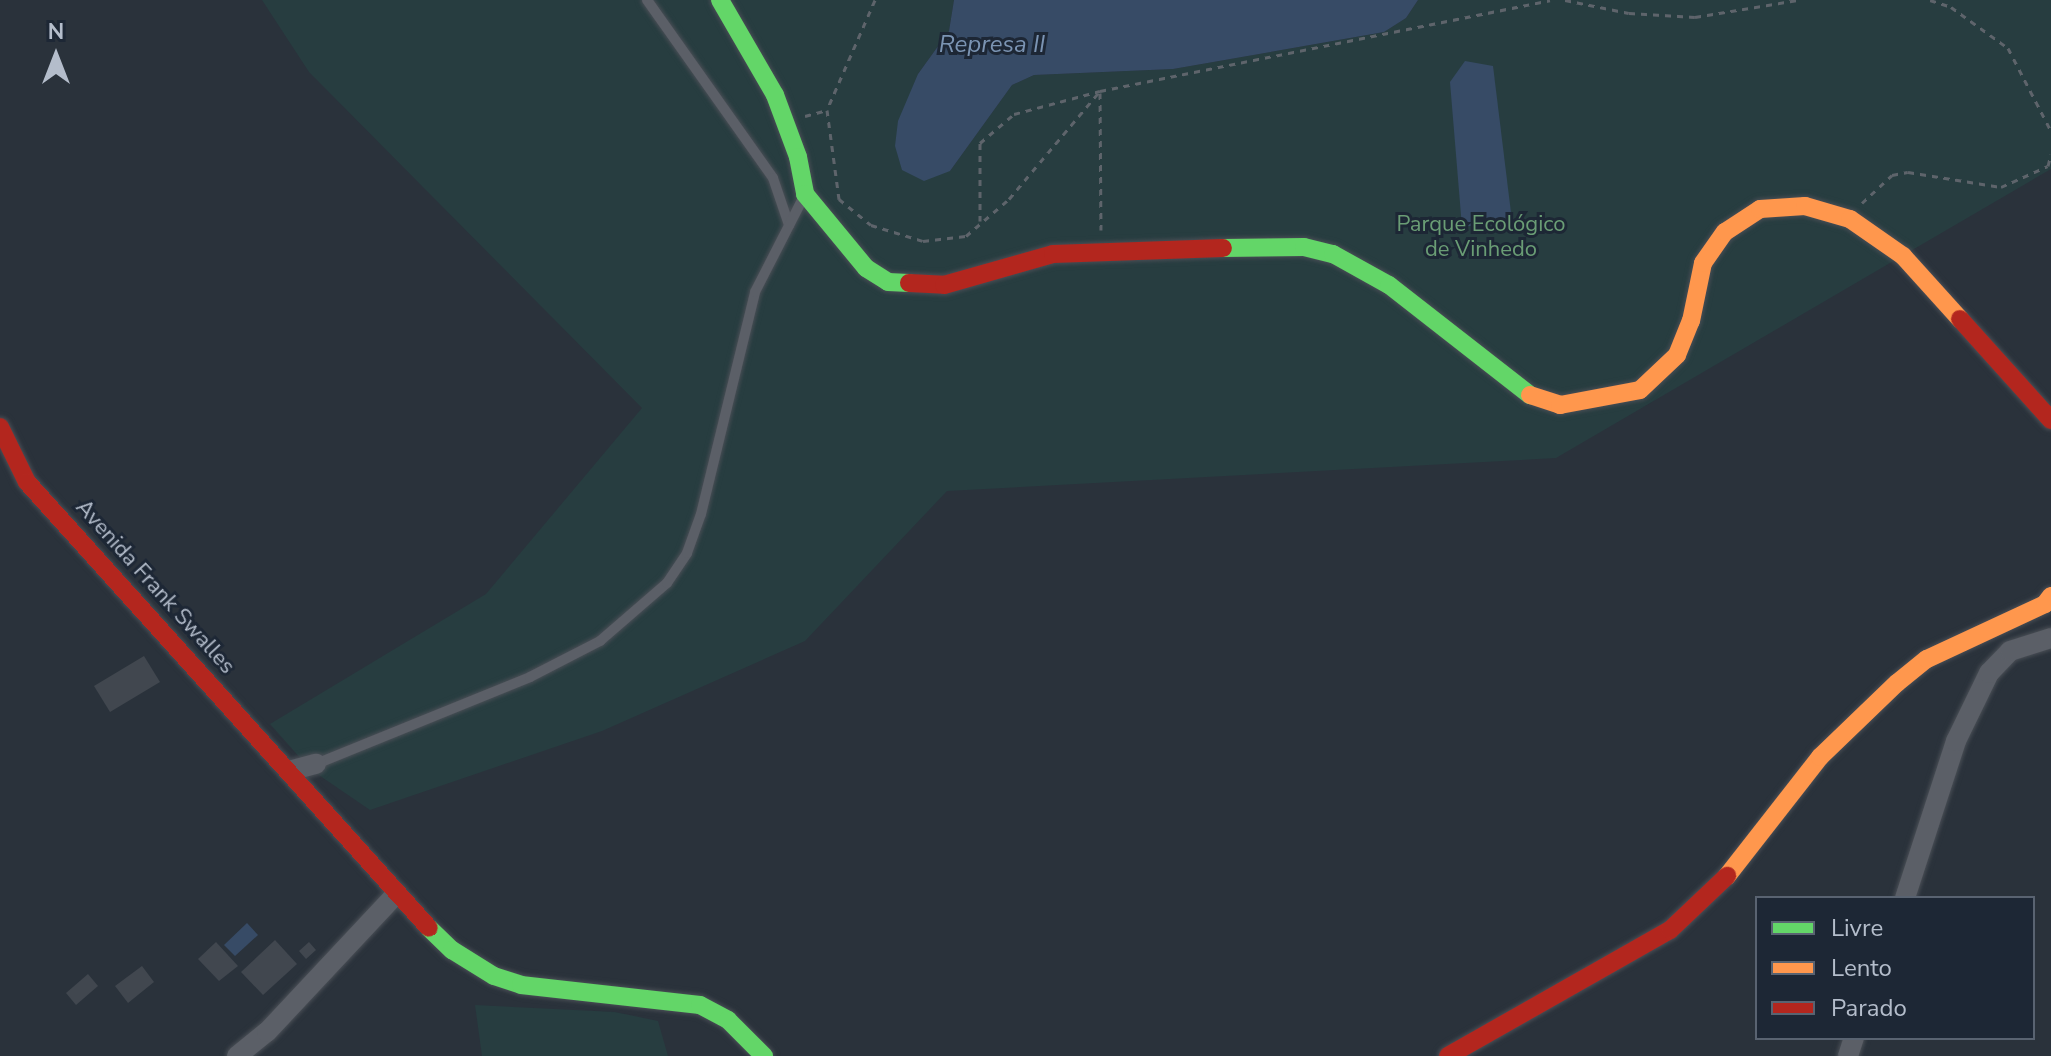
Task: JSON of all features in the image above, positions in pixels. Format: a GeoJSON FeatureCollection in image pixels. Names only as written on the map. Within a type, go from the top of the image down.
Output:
{"type":"FeatureCollection","features":[{"type":"Feature","properties":{"kind":"street"},"geometry":{"type":"LineString","coordinates":[[720,0],[781,108],[805,194],[866,268],[888,282],[944,285],[1053,254],[1101,250],[1273,245],[1333,254],[1389,285],[1528,395],[1560,405],[1640,390],[1677,355],[1691,321],[1703,263],[1725,232],[1760,209],[1805,206],[1850,219],[1903,256],[1949,302],[2051,420]]}},
{"type":"Feature","properties":{"kind":"street","name":"Avenida Frank Swalles"},"geometry":{"type":"LineString","coordinates":[[0,427],[4,444],[27,482],[289,771],[395,895],[452,950],[494,976],[521,985],[700,1005],[728,1020],[764,1056]]}},
{"type":"Feature","properties":{"kind":"street"},"geometry":{"type":"LineString","coordinates":[[1448,1056],[1670,930],[1723,881],[1820,757],[1897,683],[1927,659],[2045,604],[2051,596]]}},
{"type":"Feature","properties":{"kind":"street"},"geometry":{"type":"LineString","coordinates":[[1906,896],[1956,741],[1989,673],[2010,651],[2051,638]]}},
{"type":"Feature","properties":{"kind":"street"},"geometry":{"type":"LineString","coordinates":[[289,771],[316,764]]}},
{"type":"Feature","properties":{"kind":"street"},"geometry":{"type":"LineString","coordinates":[[237,1056],[267,1032],[395,895]]}},
{"type":"Feature","properties":{"kind":"lane"},"geometry":{"type":"LineString","coordinates":[[647,0],[773,178],[789,225]]}},
{"type":"Feature","properties":{"kind":"lane"},"geometry":{"type":"LineString","coordinates":[[316,764],[466,704],[600,641],[667,583],[687,553],[701,514],[755,292],[805,194]]}},
{"type":"Feature","properties":{"kind":"path"},"geometry":{"type":"LineString","coordinates":[[875,0],[827,110],[839,199],[871,225],[923,241],[966,236],[1009,199],[1100,91]]}},
{"type":"Feature","properties":{"kind":"path"},"geometry":{"type":"LineString","coordinates":[[980,221],[980,143],[1014,114],[1100,91],[1550,0]]}},
{"type":"Feature","properties":{"kind":"path"},"geometry":{"type":"LineString","coordinates":[[1565,0],[1629,13],[1695,17],[1798,0]]}},
{"type":"Feature","properties":{"kind":"path"},"geometry":{"type":"LineString","coordinates":[[1930,0],[1951,7],[2008,48],[2051,131]]}},
{"type":"Feature","properties":{"kind":"path"},"geometry":{"type":"LineString","coordinates":[[1100,91],[1101,250]]}},
{"type":"Feature","properties":{"kind":"path"},"geometry":{"type":"LineString","coordinates":[[2051,154],[2048,166],[2051,173]]}},
{"type":"Feature","properties":{"kind":"path"},"geometry":{"type":"LineString","coordinates":[[1850,219],[1875,186],[1892,175],[1908,172],[2001,187],[2048,166]]}},
{"type":"Feature","properties":{"kind":"green space","name":"Parque Ecológico de Vinhedo"},"geometry":{"type":"Polygon","coordinates":[[[262,0],[954,0],[949,31],[918,74],[950,171],[1012,85],[1034,75],[1173,69],[1384,32],[1406,18],[1418,0],[2051,0],[2051,169],[1556,458],[947,491],[805,641],[602,731],[370,810],[310,769],[270,724],[486,594],[642,408],[309,72],[262,0]]]}},
{"type":"Feature","properties":{"kind":"green space"},"geometry":{"type":"Polygon","coordinates":[[[475,1005],[615,1012],[658,1021],[668,1056],[482,1056],[475,1005]]]}},
{"type":"Feature","properties":{"kind":"water","name":"Represa II"},"geometry":{"type":"Polygon","coordinates":[[[954,0],[1418,0],[1406,18],[1384,32],[1173,69],[1034,75],[1012,85],[950,171],[924,181],[902,170],[895,146],[898,121],[918,74],[949,31],[954,0]]]}},
{"type":"Feature","properties":{"kind":"water"},"geometry":{"type":"Polygon","coordinates":[[[1465,61],[1493,66],[1512,221],[1462,227],[1450,82],[1465,61]]]}},
{"type":"Feature","properties":{"kind":"water"},"geometry":{"type":"Polygon","coordinates":[[[247,923],[258,935],[235,956],[224,945],[247,923]]]}},
{"type":"Feature","properties":{"kind":"building"},"geometry":{"type":"Polygon","coordinates":[[[144,656],[160,682],[110,712],[94,686],[144,656]]]}},
{"type":"Feature","properties":{"kind":"building"},"geometry":{"type":"Polygon","coordinates":[[[275,940],[297,964],[263,995],[241,972],[275,940]]]}},
{"type":"Feature","properties":{"kind":"building"},"geometry":{"type":"Polygon","coordinates":[[[216,942],[238,966],[219,981],[198,959],[216,942]]]}},
{"type":"Feature","properties":{"kind":"building"},"geometry":{"type":"Polygon","coordinates":[[[309,942],[316,950],[306,959],[299,951],[309,942]]]}},
{"type":"Feature","properties":{"kind":"building"},"geometry":{"type":"Polygon","coordinates":[[[142,966],[154,982],[128,1003],[115,986],[142,966]]]}},
{"type":"Feature","properties":{"kind":"building"},"geometry":{"type":"Polygon","coordinates":[[[88,974],[98,986],[76,1005],[66,993],[88,974]]]}},
{"type":"Feature","properties":{"kind":"traffic: fast"},"geometry":{"type":"LineString","coordinates":[[720,0],[775,95],[798,157],[805,194],[866,268],[888,282],[909,283]]}},
{"type":"Feature","properties":{"kind":"traffic: fast"},"geometry":{"type":"LineString","coordinates":[[1223,248],[1304,247],[1333,254],[1389,285],[1530,395]]}},
{"type":"Feature","properties":{"kind":"traffic: fast"},"geometry":{"type":"LineString","coordinates":[[429,928],[452,950],[494,976],[521,985],[700,1005],[728,1020],[764,1056]]}},
{"type":"Feature","properties":{"kind":"traffic: slow"},"geometry":{"type":"LineString","coordinates":[[1530,395],[1560,405],[1640,390],[1677,355],[1691,321],[1703,263],[1725,232],[1760,209],[1805,206],[1850,219],[1903,256],[1960,319]]}},
{"type":"Feature","properties":{"kind":"traffic: slow"},"geometry":{"type":"LineString","coordinates":[[1727,876],[1820,757],[1897,683],[1927,659],[2045,604],[2051,596]]}},
{"type":"Feature","properties":{"kind":"traffic: jam"},"geometry":{"type":"LineString","coordinates":[[909,283],[944,285],[1053,254],[1223,248]]}},
{"type":"Feature","properties":{"kind":"traffic: jam"},"geometry":{"type":"LineString","coordinates":[[1960,319],[2051,420]]}},
{"type":"Feature","properties":{"kind":"traffic: jam"},"geometry":{"type":"LineString","coordinates":[[0,427],[27,482],[429,928]]}},
{"type":"Feature","properties":{"kind":"traffic: jam"},"geometry":{"type":"LineString","coordinates":[[1448,1056],[1670,930],[1727,876]]}}]}
